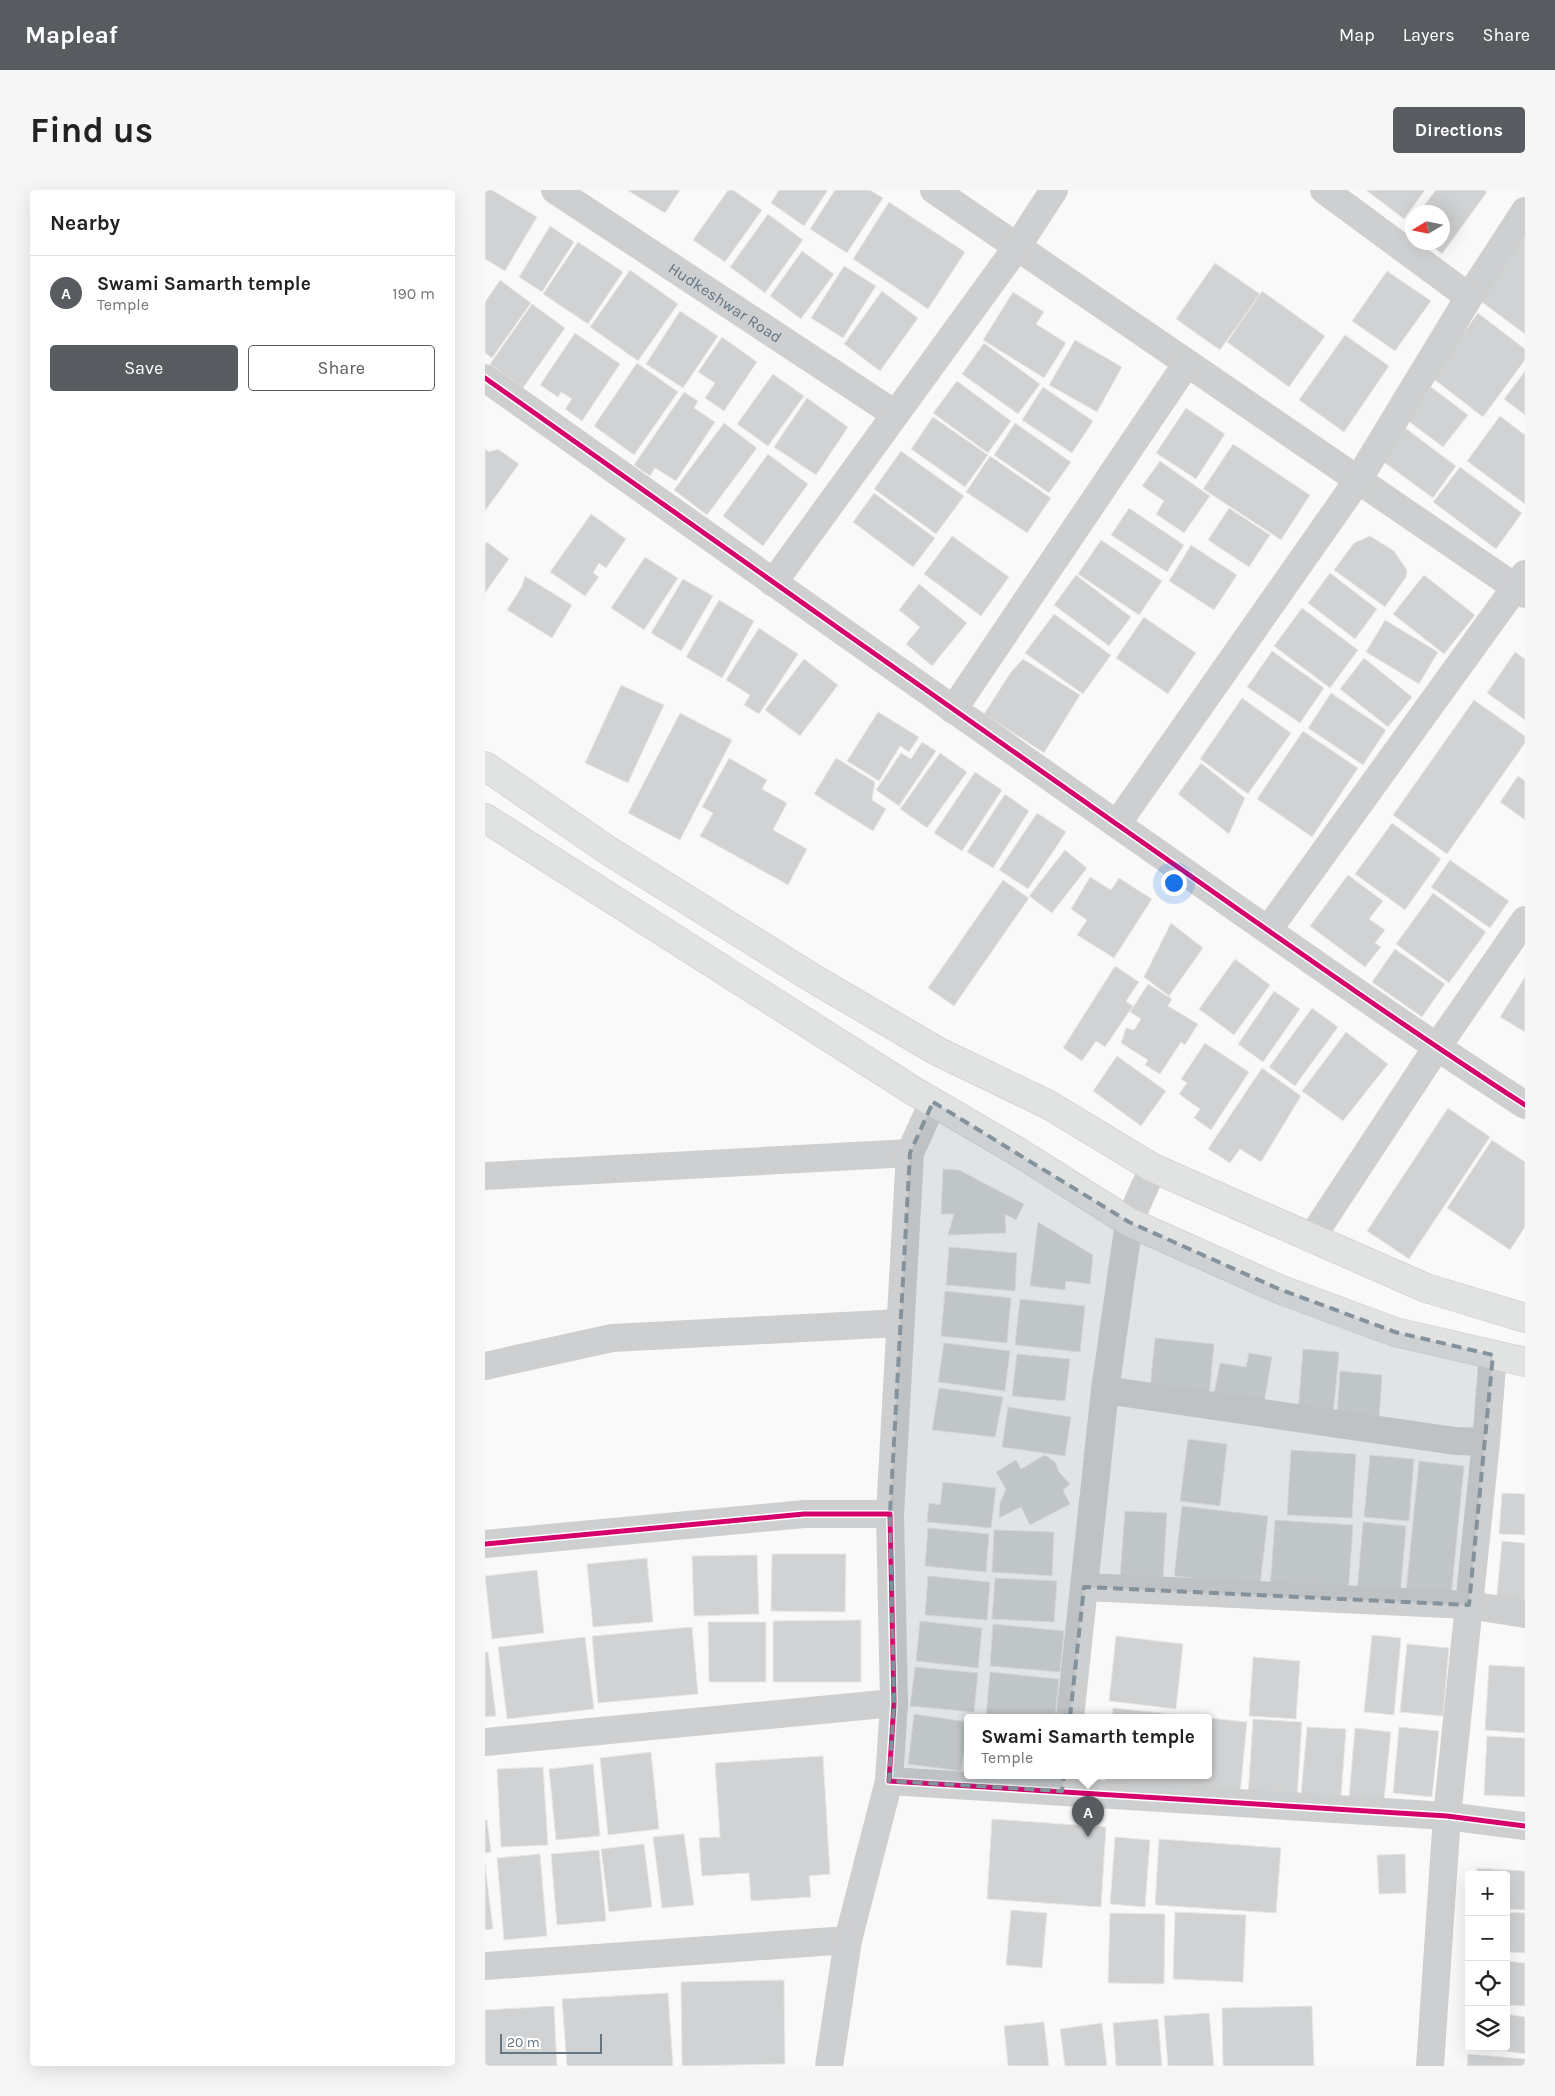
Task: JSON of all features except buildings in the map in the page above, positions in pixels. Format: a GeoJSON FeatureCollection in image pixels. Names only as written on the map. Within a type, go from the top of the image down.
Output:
{"type":"FeatureCollection","features":[{"type":"Feature","properties":{"kind":"main road"},"geometry":{"type":"LineString","coordinates":[[485,766],[609,851],[814,979],[937,1051],[1049,1105],[1153,1168],[1426,1288],[1525,1318]]}},
{"type":"Feature","properties":{"kind":"main road"},"geometry":{"type":"LineString","coordinates":[[485,818],[933,1102],[1015,1150],[1129,1222],[1279,1289],[1395,1332],[1525,1362]]}},
{"type":"Feature","properties":{"kind":"street","name":"Hudkeshwar Road"},"geometry":{"type":"LineString","coordinates":[[555,190],[895,414]]}},
{"type":"Feature","properties":{"kind":"street"},"geometry":{"type":"LineString","coordinates":[[934,190],[1359,480],[1522,585],[1268,930]]}},
{"type":"Feature","properties":{"kind":"street"},"geometry":{"type":"LineString","coordinates":[[773,583],[1017,247],[1054,190]]}},
{"type":"Feature","properties":{"kind":"street"},"geometry":{"type":"LineString","coordinates":[[1324,190],[1469,297]]}},
{"type":"Feature","properties":{"kind":"street"},"geometry":{"type":"LineString","coordinates":[[1117,824],[1359,480],[1469,297],[1525,211]]}},
{"type":"Feature","properties":{"kind":"street"},"geometry":{"type":"LineString","coordinates":[[953,710],[1187,363]]}},
{"type":"Feature","properties":{"kind":"street"},"geometry":{"type":"LineString","coordinates":[[485,378],[953,710],[1437,1047],[1525,1105]]}},
{"type":"Feature","properties":{"kind":"street"},"geometry":{"type":"LineString","coordinates":[[1312,1238],[1437,1047],[1525,920]]}},
{"type":"Feature","properties":{"kind":"street"},"geometry":{"type":"LineString","coordinates":[[829,2066],[848,1940],[889,1781],[894,1703],[891,1514],[909,1153],[933,1102]]}},
{"type":"Feature","properties":{"kind":"street"},"geometry":{"type":"LineString","coordinates":[[485,1176],[909,1153]]}},
{"type":"Feature","properties":{"kind":"street"},"geometry":{"type":"LineString","coordinates":[[1070,1714],[1105,1390],[1129,1222],[1153,1168]]}},
{"type":"Feature","properties":{"kind":"street"},"geometry":{"type":"LineString","coordinates":[[485,1366],[612,1338],[900,1323]]}},
{"type":"Feature","properties":{"kind":"street"},"geometry":{"type":"LineString","coordinates":[[1430,2066],[1447,1816],[1486,1442],[1493,1355]]}},
{"type":"Feature","properties":{"kind":"street"},"geometry":{"type":"LineString","coordinates":[[1105,1390],[1455,1441],[1486,1442]]}},
{"type":"Feature","properties":{"kind":"street"},"geometry":{"type":"LineString","coordinates":[[485,1544],[805,1514],[891,1514]]}},
{"type":"Feature","properties":{"kind":"street"},"geometry":{"type":"LineString","coordinates":[[1084,1587],[1469,1605],[1525,1614]]}},
{"type":"Feature","properties":{"kind":"street"},"geometry":{"type":"LineString","coordinates":[[485,1742],[894,1703]]}},
{"type":"Feature","properties":{"kind":"street"},"geometry":{"type":"LineString","coordinates":[[889,1781],[1063,1783],[1447,1816],[1525,1826]]}},
{"type":"Feature","properties":{"kind":"street"},"geometry":{"type":"LineString","coordinates":[[485,1966],[848,1940]]}},
{"type":"Feature","properties":{"kind":"highlighted area"},"geometry":{"type":"Polygon","coordinates":[[[933,1102],[1129,1222],[1279,1289],[1395,1332],[1493,1355],[1469,1605],[1084,1587],[1062,1791],[889,1781],[894,1703],[890,1514],[910,1153],[933,1102]]]}},
{"type":"Feature","properties":{"kind":"cycle path"},"geometry":{"type":"LineString","coordinates":[[485,378],[1268,930],[1421,1036],[1525,1105]]}},
{"type":"Feature","properties":{"kind":"cycle path"},"geometry":{"type":"LineString","coordinates":[[485,1544],[804,1514],[890,1514],[894,1703],[889,1781],[1447,1816],[1525,1826]]}},
{"type":"Feature","properties":{"kind":"place","name":"Swami Samarth temple"},"geometry":{"type":"Point","coordinates":[1088,1837]}}]}
